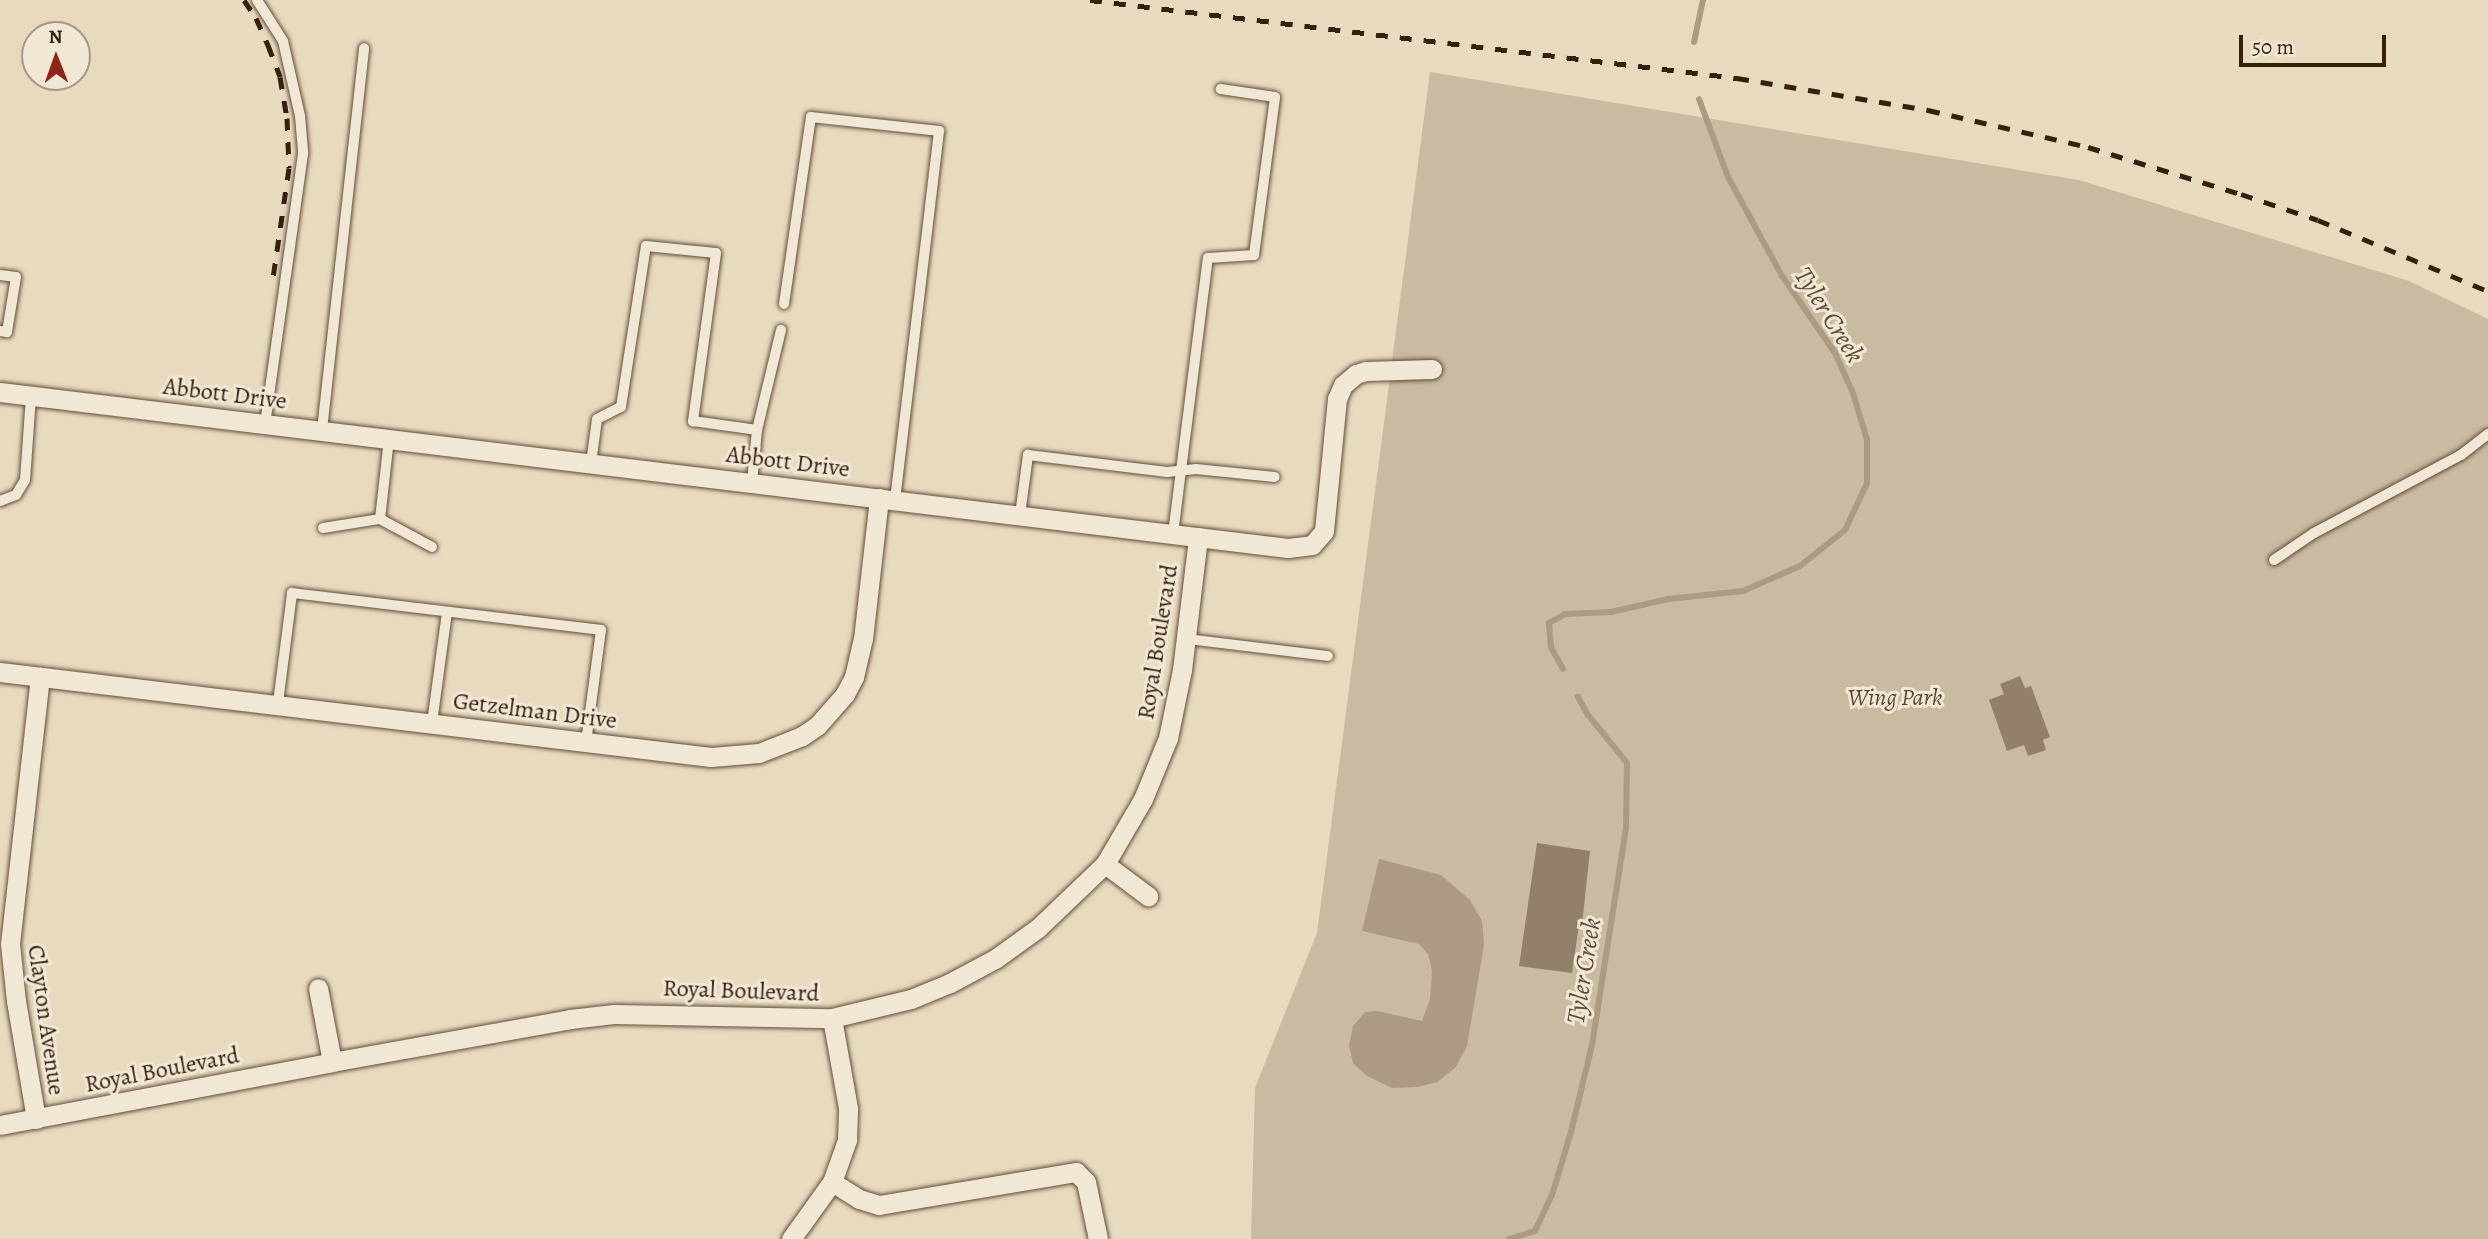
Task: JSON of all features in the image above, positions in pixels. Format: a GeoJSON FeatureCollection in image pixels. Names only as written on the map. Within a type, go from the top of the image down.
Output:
{"type":"FeatureCollection","features":[{"type":"Feature","properties":{"kind":"street","name":"Abbott Drive"},"geometry":{"type":"LineString","coordinates":[[0,392],[1288,548],[1305,547],[1317,542],[1325,524],[1337,399],[1343,385],[1356,374],[1366,371],[1432,369]]}},
{"type":"Feature","properties":{"kind":"street","name":"Getzelman Drive"},"geometry":{"type":"LineString","coordinates":[[0,672],[278,703],[586,743],[735,757],[783,745],[817,726],[845,694],[859,661],[887,499]]}},
{"type":"Feature","properties":{"kind":"street","name":"Royal Boulevard"},"geometry":{"type":"LineString","coordinates":[[0,1125],[570,1019],[614,1014],[697,1013],[793,1020],[832,1018],[911,999],[950,983],[995,959],[1038,928],[1105,864],[1143,799],[1168,737],[1187,639],[1198,537]]}},
{"type":"Feature","properties":{"kind":"street","name":"Clayton Avenue"},"geometry":{"type":"LineString","coordinates":[[36,1119],[16,1001],[10,944],[40,677]]}},
{"type":"Feature","properties":{"kind":"street"},"geometry":{"type":"LineString","coordinates":[[1105,864],[1148,896]]}},
{"type":"Feature","properties":{"kind":"street"},"geometry":{"type":"LineString","coordinates":[[318,988],[332,1062]]}},
{"type":"Feature","properties":{"kind":"street"},"geometry":{"type":"LineString","coordinates":[[791,1239],[832,1182],[843,1157],[848,1126],[832,1018]]}},
{"type":"Feature","properties":{"kind":"street"},"geometry":{"type":"LineString","coordinates":[[832,1182],[859,1199],[879,1205],[1076,1171],[1086,1182],[1098,1239]]}},
{"type":"Feature","properties":{"kind":"lane"},"geometry":{"type":"LineString","coordinates":[[257,0],[283,41],[300,117],[303,154],[265,424]]}},
{"type":"Feature","properties":{"kind":"lane"},"geometry":{"type":"LineString","coordinates":[[322,430],[364,48]]}},
{"type":"Feature","properties":{"kind":"lane"},"geometry":{"type":"LineString","coordinates":[[1173,534],[1208,258],[1254,255],[1275,97],[1221,89]]}},
{"type":"Feature","properties":{"kind":"lane"},"geometry":{"type":"LineString","coordinates":[[784,304],[811,117],[939,131],[887,499]]}},
{"type":"Feature","properties":{"kind":"lane"},"geometry":{"type":"LineString","coordinates":[[591,463],[597,419],[621,407],[646,246],[716,253],[693,421],[757,430]]}},
{"type":"Feature","properties":{"kind":"lane"},"geometry":{"type":"LineString","coordinates":[[0,275],[16,277],[4,331]]}},
{"type":"Feature","properties":{"kind":"lane"},"geometry":{"type":"LineString","coordinates":[[752,482],[757,430],[781,330]]}},
{"type":"Feature","properties":{"kind":"lane"},"geometry":{"type":"LineString","coordinates":[[0,501],[16,495],[25,480],[31,396]]}},
{"type":"Feature","properties":{"kind":"lane"},"geometry":{"type":"LineString","coordinates":[[2274,560],[2314,533],[2461,455],[2488,434]]}},
{"type":"Feature","properties":{"kind":"lane"},"geometry":{"type":"LineString","coordinates":[[380,519],[389,439]]}},
{"type":"Feature","properties":{"kind":"lane"},"geometry":{"type":"LineString","coordinates":[[1020,515],[1028,455],[1167,472],[1181,470],[1275,477]]}},
{"type":"Feature","properties":{"kind":"lane"},"geometry":{"type":"LineString","coordinates":[[323,528],[380,519],[432,547]]}},
{"type":"Feature","properties":{"kind":"lane"},"geometry":{"type":"LineString","coordinates":[[278,703],[292,593],[601,630],[586,743]]}},
{"type":"Feature","properties":{"kind":"lane"},"geometry":{"type":"LineString","coordinates":[[432,723],[447,611]]}},
{"type":"Feature","properties":{"kind":"lane"},"geometry":{"type":"LineString","coordinates":[[1187,639],[1328,656]]}},
{"type":"Feature","properties":{"kind":"green space","name":"Wing Park"},"geometry":{"type":"Polygon","coordinates":[[[1430,72],[2079,180],[2409,281],[2488,319],[2488,1239],[1251,1239],[1255,1088],[1317,933],[1430,72]]]}},
{"type":"Feature","properties":{"kind":"shaded area"},"geometry":{"type":"Polygon","coordinates":[[[1379,859],[1441,875],[1470,900],[1482,921],[1484,945],[1467,1046],[1456,1067],[1437,1082],[1417,1087],[1392,1088],[1367,1076],[1353,1063],[1349,1046],[1353,1026],[1365,1012],[1377,1011],[1422,1021],[1430,999],[1432,971],[1428,954],[1419,944],[1362,931],[1379,859]]]}},
{"type":"Feature","properties":{"kind":"building"},"geometry":{"type":"Polygon","coordinates":[[[2020,676],[2025,688],[2031,686],[2050,737],[2043,740],[2046,750],[2028,756],[2024,745],[2007,751],[1989,700],[2004,694],[2000,684],[2020,676]]]}},
{"type":"Feature","properties":{"kind":"building"},"geometry":{"type":"Polygon","coordinates":[[[1537,843],[1590,851],[1582,925],[1579,925],[1572,973],[1519,966],[1537,843]]]}},
{"type":"Feature","properties":{"kind":"waterway","name":"Tyler Creek"},"geometry":{"type":"LineString","coordinates":[[1694,42],[1703,0]]}},
{"type":"Feature","properties":{"kind":"waterway","name":"Tyler Creek"},"geometry":{"type":"LineString","coordinates":[[1563,669],[1551,647],[1549,623],[1565,614],[1611,612],[1668,599],[1743,591],[1800,566],[1845,530],[1867,483],[1867,440],[1853,393],[1835,353],[1782,276],[1728,177],[1699,99]]}},
{"type":"Feature","properties":{"kind":"waterway","name":"Tyler Creek"},"geometry":{"type":"LineString","coordinates":[[1509,1239],[1535,1231],[1552,1195],[1571,1132],[1592,1045],[1626,827],[1627,763],[1588,715],[1578,697]]}},
{"type":"Feature","properties":{"kind":"railway"},"geometry":{"type":"LineString","coordinates":[[244,0],[256,18],[280,77],[287,118],[289,168],[272,284]]}},
{"type":"Feature","properties":{"kind":"railway"},"geometry":{"type":"LineString","coordinates":[[1090,0],[1737,78],[1928,110],[2088,147],[2241,194],[2318,220],[2488,291]]}}]}
